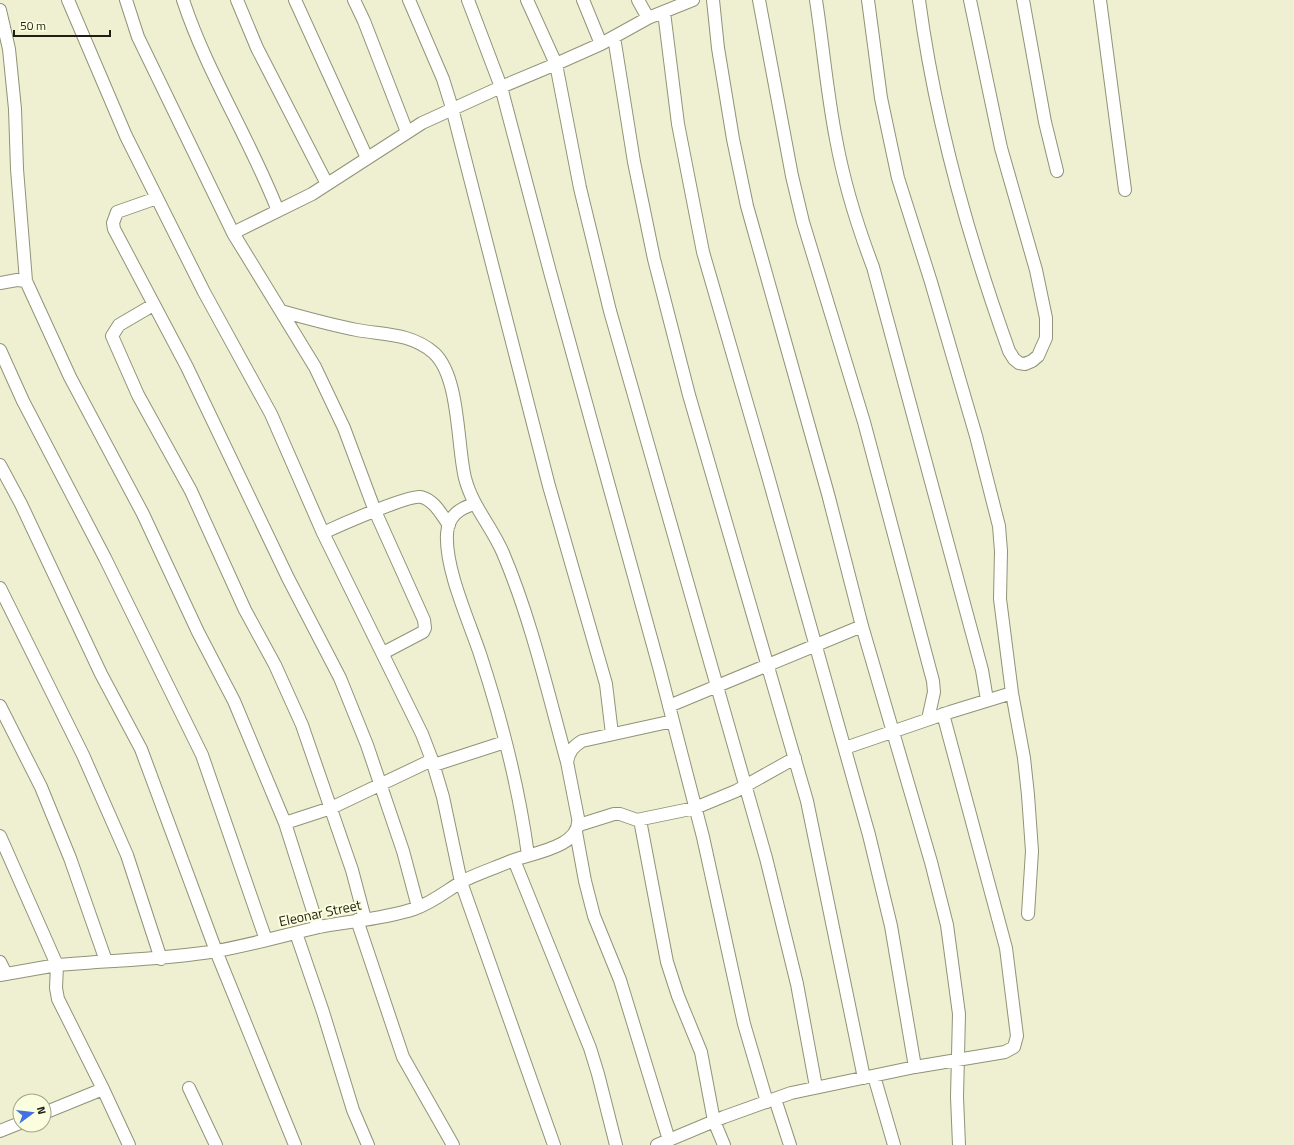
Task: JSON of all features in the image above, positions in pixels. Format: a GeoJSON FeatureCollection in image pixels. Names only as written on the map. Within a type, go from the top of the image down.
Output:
{"type":"FeatureCollection","features":[{"type":"Feature","properties":{"kind":"street"},"geometry":{"type":"LineString","coordinates":[[68,0],[126,136],[204,292],[271,414],[323,533],[412,712],[433,763],[450,827],[461,882],[554,1145]]}},
{"type":"Feature","properties":{"kind":"street"},"geometry":{"type":"LineString","coordinates":[[126,0],[138,37],[233,233],[315,367],[344,428],[375,511],[425,624],[423,632],[383,653]]}},
{"type":"Feature","properties":{"kind":"street"},"geometry":{"type":"LineString","coordinates":[[183,0],[192,28],[256,159],[278,211]]}},
{"type":"Feature","properties":{"kind":"street"},"geometry":{"type":"LineString","coordinates":[[237,0],[257,48],[327,184]]}},
{"type":"Feature","properties":{"kind":"street"},"geometry":{"type":"LineString","coordinates":[[295,0],[366,158]]}},
{"type":"Feature","properties":{"kind":"street"},"geometry":{"type":"LineString","coordinates":[[354,0],[364,21],[407,132]]}},
{"type":"Feature","properties":{"kind":"street"},"geometry":{"type":"LineString","coordinates":[[409,0],[443,79],[452,108],[543,464],[606,684],[612,734]]}},
{"type":"Feature","properties":{"kind":"street"},"geometry":{"type":"LineString","coordinates":[[468,0],[501,87],[669,706],[695,808],[744,1024],[771,1100],[790,1145]]}},
{"type":"Feature","properties":{"kind":"street"},"geometry":{"type":"LineString","coordinates":[[527,0],[556,64],[580,188],[610,311],[716,688],[766,858],[797,984],[816,1087]]}},
{"type":"Feature","properties":{"kind":"street"},"geometry":{"type":"LineString","coordinates":[[583,0],[601,44]]}},
{"type":"Feature","properties":{"kind":"street"},"geometry":{"type":"LineString","coordinates":[[638,0],[648,18]]}},
{"type":"Feature","properties":{"kind":"street"},"geometry":{"type":"LineString","coordinates":[[233,233],[278,211],[327,184],[407,132],[452,108],[601,44],[648,18],[693,0]]}},
{"type":"Feature","properties":{"kind":"street"},"geometry":{"type":"LineString","coordinates":[[713,0],[718,48],[733,139],[747,206],[828,494],[862,626],[931,862],[947,925],[959,1014],[957,1097],[959,1145]]}},
{"type":"Feature","properties":{"kind":"street"},"geometry":{"type":"LineString","coordinates":[[759,0],[802,222],[864,422],[932,676],[934,692],[928,719]]}},
{"type":"Feature","properties":{"kind":"street"},"geometry":{"type":"LineString","coordinates":[[816,0],[836,138],[845,181],[860,232],[873,267],[982,670],[987,700]]}},
{"type":"Feature","properties":{"kind":"street"},"geometry":{"type":"LineString","coordinates":[[868,0],[880,91],[898,178],[932,282],[976,436],[998,526],[1001,551],[1000,599],[1012,693],[1024,758],[1028,795],[1032,851],[1028,914]]}},
{"type":"Feature","properties":{"kind":"street"},"geometry":{"type":"LineString","coordinates":[[919,0],[928,64],[946,144],[974,245],[1009,351],[1019,363],[1025,364],[1032,361],[1043,349],[1046,338],[1046,318],[1042,290],[1001,148],[970,0]]}},
{"type":"Feature","properties":{"kind":"street"},"geometry":{"type":"LineString","coordinates":[[1023,0],[1045,122],[1057,171]]}},
{"type":"Feature","properties":{"kind":"street"},"geometry":{"type":"LineString","coordinates":[[1100,0],[1125,190]]}},
{"type":"Feature","properties":{"kind":"street"},"geometry":{"type":"LineString","coordinates":[[0,10],[9,49],[15,109],[17,169],[26,281],[67,371],[143,514],[198,632],[234,701],[285,823],[318,927]]}},
{"type":"Feature","properties":{"kind":"street"},"geometry":{"type":"LineString","coordinates":[[664,12],[678,124],[703,252],[845,748],[891,926],[915,1067]]}},
{"type":"Feature","properties":{"kind":"street"},"geometry":{"type":"LineString","coordinates":[[614,37],[636,170],[654,259],[689,395],[795,758],[813,826],[869,1077],[894,1145]]}},
{"type":"Feature","properties":{"kind":"street"},"geometry":{"type":"LineString","coordinates":[[157,198],[117,212],[113,223],[153,305],[187,367],[290,582],[340,678],[404,851],[418,907]]}},
{"type":"Feature","properties":{"kind":"street"},"geometry":{"type":"LineString","coordinates":[[0,283],[17,280],[26,281]]}},
{"type":"Feature","properties":{"kind":"street"},"geometry":{"type":"LineString","coordinates":[[153,305],[119,325],[112,336],[138,395],[191,491],[245,610],[292,702],[302,725],[352,870],[361,919],[403,1056],[453,1145]]}},
{"type":"Feature","properties":{"kind":"street"},"geometry":{"type":"LineString","coordinates":[[280,311],[358,330],[392,334],[411,339],[435,355],[446,376],[454,399],[465,479],[475,504],[503,553],[532,635],[567,762],[585,881],[594,916],[620,980],[665,1143],[714,1121],[771,1100],[816,1087],[1010,1050],[1016,1042],[1017,1036],[1006,948],[943,714]]}},
{"type":"Feature","properties":{"kind":"street"},"geometry":{"type":"LineString","coordinates":[[0,350],[23,401],[106,558],[202,755],[266,940]]}},
{"type":"Feature","properties":{"kind":"street"},"geometry":{"type":"LineString","coordinates":[[0,465],[22,504],[101,674],[142,749],[216,951],[295,1145]]}},
{"type":"Feature","properties":{"kind":"street"},"geometry":{"type":"LineString","coordinates":[[323,533],[375,511],[412,498],[420,497],[436,506],[449,524]]}},
{"type":"Feature","properties":{"kind":"street"},"geometry":{"type":"LineString","coordinates":[[475,504],[464,506],[458,510],[449,524],[447,536],[454,578],[483,662],[504,742],[523,820],[528,855]]}},
{"type":"Feature","properties":{"kind":"street"},"geometry":{"type":"LineString","coordinates":[[0,588],[83,755],[124,848],[161,959]]}},
{"type":"Feature","properties":{"kind":"street"},"geometry":{"type":"LineString","coordinates":[[669,706],[716,688],[862,626]]}},
{"type":"Feature","properties":{"kind":"street"},"geometry":{"type":"LineString","coordinates":[[845,748],[943,714],[1012,693]]}},
{"type":"Feature","properties":{"kind":"street"},"geometry":{"type":"LineString","coordinates":[[0,706],[44,794],[70,858],[106,961]]}},
{"type":"Feature","properties":{"kind":"street"},"geometry":{"type":"LineString","coordinates":[[567,762],[569,754],[582,741],[673,721]]}},
{"type":"Feature","properties":{"kind":"street"},"geometry":{"type":"LineString","coordinates":[[285,823],[331,808],[433,763],[504,742]]}},
{"type":"Feature","properties":{"kind":"street"},"geometry":{"type":"LineString","coordinates":[[578,829],[614,814],[640,820],[695,808],[725,797],[795,758]]}},
{"type":"Feature","properties":{"kind":"street"},"geometry":{"type":"LineString","coordinates":[[640,820],[667,962],[678,996],[701,1052],[714,1121],[724,1145]]}},
{"type":"Feature","properties":{"kind":"street","name":"Eleonar Street"},"geometry":{"type":"LineString","coordinates":[[3,975],[57,965],[161,959],[216,951],[318,927],[401,913],[442,896],[461,882],[514,860],[553,848],[566,841],[578,829]]}},
{"type":"Feature","properties":{"kind":"street"},"geometry":{"type":"LineString","coordinates":[[0,836],[57,965],[56,988],[58,999],[129,1145]]}},
{"type":"Feature","properties":{"kind":"street"},"geometry":{"type":"LineString","coordinates":[[514,860],[590,1048],[616,1145]]}},
{"type":"Feature","properties":{"kind":"street"},"geometry":{"type":"LineString","coordinates":[[296,933],[323,1012],[353,1110],[368,1145]]}},
{"type":"Feature","properties":{"kind":"street"},"geometry":{"type":"LineString","coordinates":[[0,962],[3,975]]}},
{"type":"Feature","properties":{"kind":"street"},"geometry":{"type":"LineString","coordinates":[[189,1088],[216,1145]]}},
{"type":"Feature","properties":{"kind":"street"},"geometry":{"type":"LineString","coordinates":[[52,1110],[103,1089]]}},
{"type":"Feature","properties":{"kind":"street"},"geometry":{"type":"LineString","coordinates":[[0,1131],[12,1126]]}}]}
